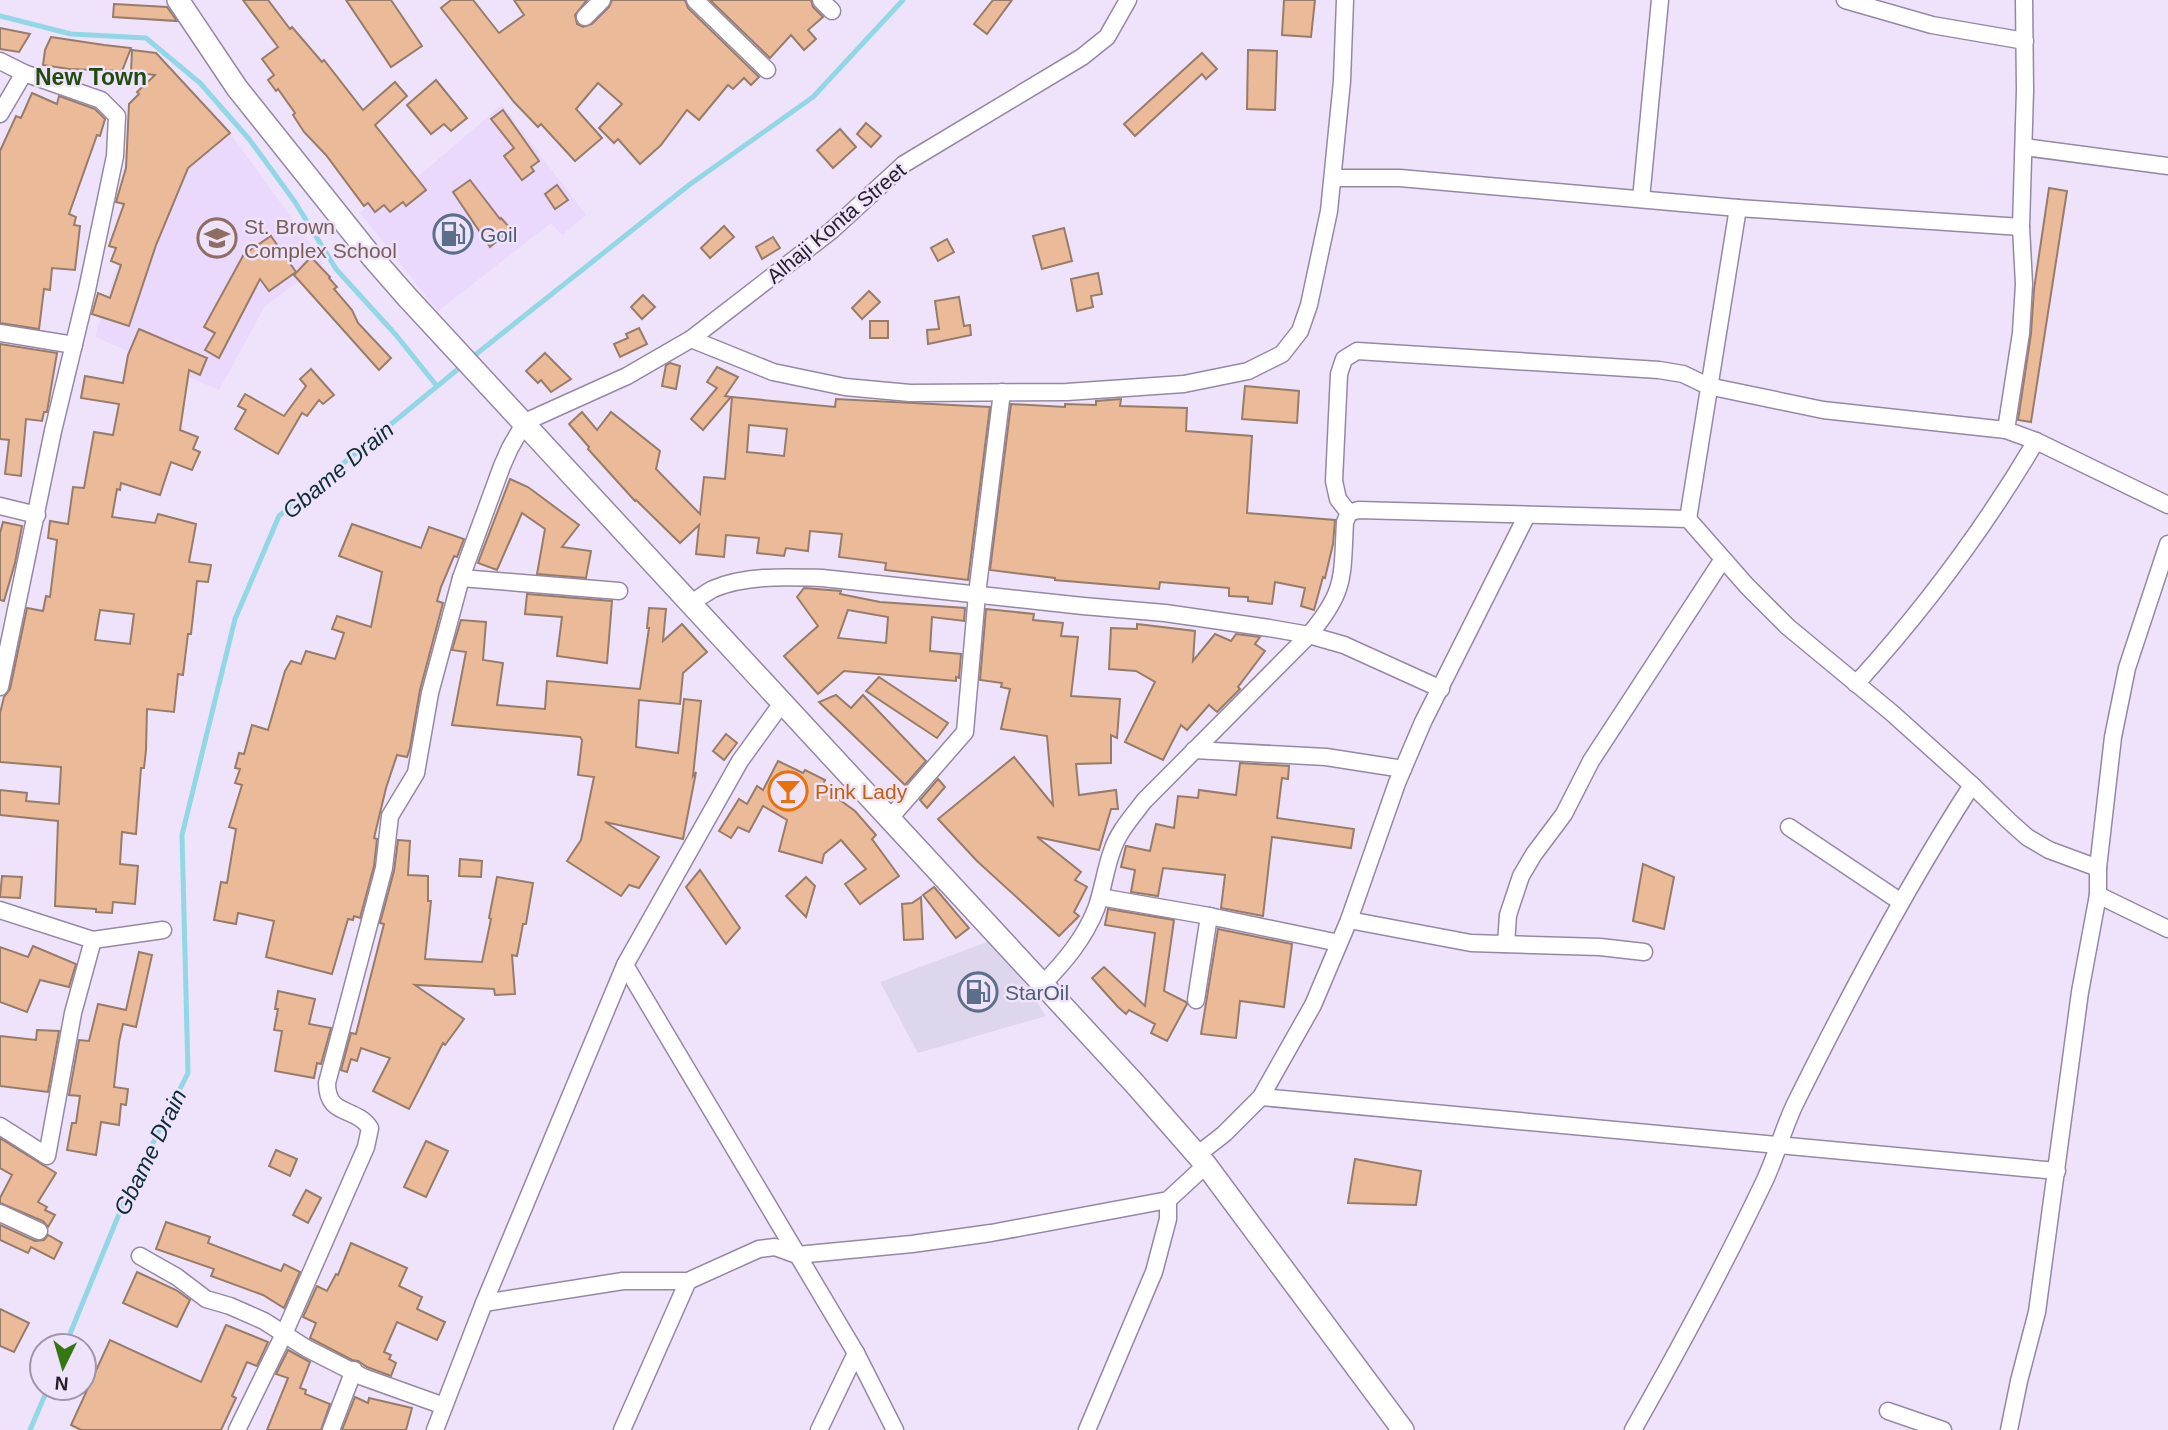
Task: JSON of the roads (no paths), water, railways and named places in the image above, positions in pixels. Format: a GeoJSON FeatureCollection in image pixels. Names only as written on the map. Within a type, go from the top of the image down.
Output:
{"type":"FeatureCollection","features":[{"type":"Feature","properties":{"kind":"main road"},"geometry":{"type":"LineString","coordinates":[[178,0],[237,88],[372,257],[1202,1160],[1403,1430]]}},
{"type":"Feature","properties":{"kind":"street"},"geometry":{"type":"LineString","coordinates":[[585,17],[601,0]]}},
{"type":"Feature","properties":{"kind":"street"},"geometry":{"type":"LineString","coordinates":[[695,0],[767,70]]}},
{"type":"Feature","properties":{"kind":"street","name":"Alhaji Konta Street"},"geometry":{"type":"LineString","coordinates":[[525,422],[628,376],[691,339],[831,231],[904,164],[1082,57],[1107,37],[1128,0]]}},
{"type":"Feature","properties":{"kind":"street"},"geometry":{"type":"LineString","coordinates":[[691,339],[773,372],[845,387],[909,393],[1067,393],[1184,384],[1248,371],[1282,354],[1300,331],[1309,305],[1329,211],[1342,81],[1345,0]]}},
{"type":"Feature","properties":{"kind":"street"},"geometry":{"type":"LineString","coordinates":[[1641,200],[1660,0]]}},
{"type":"Feature","properties":{"kind":"street"},"geometry":{"type":"LineString","coordinates":[[1844,0],[1932,24],[2025,41]]}},
{"type":"Feature","properties":{"kind":"street"},"geometry":{"type":"LineString","coordinates":[[2006,430],[2024,285],[2021,227],[2024,0]]}},
{"type":"Feature","properties":{"kind":"street"},"geometry":{"type":"LineString","coordinates":[[0,61],[24,73],[102,100],[117,116],[115,156],[53,431],[0,687]]}},
{"type":"Feature","properties":{"kind":"street"},"geometry":{"type":"LineString","coordinates":[[0,114],[24,73]]}},
{"type":"Feature","properties":{"kind":"street"},"geometry":{"type":"LineString","coordinates":[[2024,146],[2168,166]]}},
{"type":"Feature","properties":{"kind":"street"},"geometry":{"type":"LineString","coordinates":[[1334,178],[1400,178],[1738,208],[2021,227]]}},
{"type":"Feature","properties":{"kind":"street"},"geometry":{"type":"LineString","coordinates":[[1688,519],[1738,208]]}},
{"type":"Feature","properties":{"kind":"street"},"geometry":{"type":"LineString","coordinates":[[0,333],[74,345]]}},
{"type":"Feature","properties":{"kind":"street"},"geometry":{"type":"LineString","coordinates":[[1349,513],[1338,499],[1334,481],[1339,374],[1344,359],[1357,351],[1659,370],[1683,374],[1708,386],[1823,410],[2006,430],[2168,505]]}},
{"type":"Feature","properties":{"kind":"street"},"geometry":{"type":"LineString","coordinates":[[890,818],[965,732],[977,594],[1002,392]]}},
{"type":"Feature","properties":{"kind":"street"},"geometry":{"type":"LineString","coordinates":[[237,1430],[284,1334],[366,1147],[370,1128],[365,1121],[334,1106],[327,1096],[327,1083],[384,868],[390,816],[418,766],[430,693],[461,578],[506,457],[525,422]]}},
{"type":"Feature","properties":{"kind":"street"},"geometry":{"type":"LineString","coordinates":[[1856,684],[1898,638],[1972,542],[2036,442]]}},
{"type":"Feature","properties":{"kind":"street"},"geometry":{"type":"LineString","coordinates":[[0,506],[37,515]]}},
{"type":"Feature","properties":{"kind":"street"},"geometry":{"type":"LineString","coordinates":[[1043,984],[1068,958],[1083,935],[1100,897],[1112,849],[1144,801],[1309,635],[1330,608],[1341,585],[1345,522],[1349,513],[1358,510],[1688,519],[1788,626],[2027,836],[2049,850],[2098,868]]}},
{"type":"Feature","properties":{"kind":"street"},"geometry":{"type":"LineString","coordinates":[[484,1303],[623,1281],[688,1281],[759,1249],[775,1247],[797,1255],[912,1244],[981,1235],[1168,1200],[1224,1134],[1261,1097],[1313,1004],[1349,920],[1403,769],[1527,515]]}},
{"type":"Feature","properties":{"kind":"street"},"geometry":{"type":"LineString","coordinates":[[2010,1430],[2019,1381],[2037,1312],[2080,992],[2098,895],[2098,868],[2113,737],[2127,668],[2168,544]]}},
{"type":"Feature","properties":{"kind":"street"},"geometry":{"type":"LineString","coordinates":[[1506,944],[1508,915],[1521,876],[1564,814],[1598,751],[1723,559]]}},
{"type":"Feature","properties":{"kind":"street"},"geometry":{"type":"LineString","coordinates":[[690,604],[712,590],[744,580],[793,577],[1165,613],[1309,635],[1368,655],[1441,689]]}},
{"type":"Feature","properties":{"kind":"street"},"geometry":{"type":"LineString","coordinates":[[461,578],[619,591]]}},
{"type":"Feature","properties":{"kind":"street"},"geometry":{"type":"LineString","coordinates":[[435,1430],[484,1303],[625,965],[740,761],[782,703]]}},
{"type":"Feature","properties":{"kind":"street"},"geometry":{"type":"LineString","coordinates":[[1194,750],[1326,757],[1403,769]]}},
{"type":"Feature","properties":{"kind":"street"},"geometry":{"type":"LineString","coordinates":[[1633,1430],[1678,1351],[1765,1181],[1793,1107],[1836,1021],[1942,832],[1972,785]]}},
{"type":"Feature","properties":{"kind":"street"},"geometry":{"type":"LineString","coordinates":[[1789,827],[1902,902]]}},
{"type":"Feature","properties":{"kind":"street"},"geometry":{"type":"LineString","coordinates":[[2098,895],[2168,929]]}},
{"type":"Feature","properties":{"kind":"street"},"geometry":{"type":"LineString","coordinates":[[1100,897],[1339,943]]}},
{"type":"Feature","properties":{"kind":"street"},"geometry":{"type":"LineString","coordinates":[[0,910],[93,940],[163,930]]}},
{"type":"Feature","properties":{"kind":"street"},"geometry":{"type":"LineString","coordinates":[[1196,1000],[1209,916]]}},
{"type":"Feature","properties":{"kind":"street"},"geometry":{"type":"LineString","coordinates":[[1349,920],[1471,943],[1600,947],[1644,953]]}},
{"type":"Feature","properties":{"kind":"street"},"geometry":{"type":"LineString","coordinates":[[0,1126],[47,1156],[73,1013],[93,940]]}},
{"type":"Feature","properties":{"kind":"street"},"geometry":{"type":"LineString","coordinates":[[625,965],[856,1353],[895,1430]]}},
{"type":"Feature","properties":{"kind":"street"},"geometry":{"type":"LineString","coordinates":[[1261,1097],[2057,1171]]}},
{"type":"Feature","properties":{"kind":"street"},"geometry":{"type":"LineString","coordinates":[[1087,1430],[1154,1272],[1168,1219],[1168,1200]]}},
{"type":"Feature","properties":{"kind":"street"},"geometry":{"type":"LineString","coordinates":[[0,1213],[39,1231]]}},
{"type":"Feature","properties":{"kind":"street"},"geometry":{"type":"LineString","coordinates":[[140,1256],[177,1277],[206,1298],[264,1321],[306,1348],[354,1370],[363,1377],[444,1406]]}},
{"type":"Feature","properties":{"kind":"street"},"geometry":{"type":"LineString","coordinates":[[622,1430],[688,1281]]}},
{"type":"Feature","properties":{"kind":"street"},"geometry":{"type":"LineString","coordinates":[[818,1430],[856,1353]]}},
{"type":"Feature","properties":{"kind":"street"},"geometry":{"type":"LineString","coordinates":[[331,1430],[354,1370]]}},
{"type":"Feature","properties":{"kind":"street"},"geometry":{"type":"LineString","coordinates":[[1888,1411],[1943,1430]]}},
{"type":"Feature","properties":{"kind":"waterway","name":"Gbame Drain"},"geometry":{"type":"LineString","coordinates":[[470,359],[689,185],[813,97],[903,0]]}},
{"type":"Feature","properties":{"kind":"waterway"},"geometry":{"type":"LineString","coordinates":[[0,16],[71,34],[146,38],[200,83],[249,139],[295,202],[336,269],[396,335],[436,385]]}},
{"type":"Feature","properties":{"kind":"waterway","name":"Gbame Drain"},"geometry":{"type":"LineString","coordinates":[[71,1332],[126,1197],[188,1073],[182,835],[235,619],[279,516],[463,365]]}},
{"type":"Feature","properties":{"kind":"waterway","name":"Gbame Drain"},"geometry":{"type":"LineString","coordinates":[[30,1430],[42,1402]]}},
{"type":"Feature","properties":{"kind":"place","name":"Goil"},"geometry":{"type":"Point","coordinates":[453,234]}},
{"type":"Feature","properties":{"kind":"place","name":"St. Brown Complex School"},"geometry":{"type":"Point","coordinates":[217,238]}},
{"type":"Feature","properties":{"kind":"place","name":"Pink Lady"},"geometry":{"type":"Point","coordinates":[788,791]}},
{"type":"Feature","properties":{"kind":"place","name":"StarOil"},"geometry":{"type":"Point","coordinates":[978,992]}},
{"type":"Feature","properties":{"kind":"district","name":"New Town"},"geometry":{"type":"Point","coordinates":[91,77]}}]}
